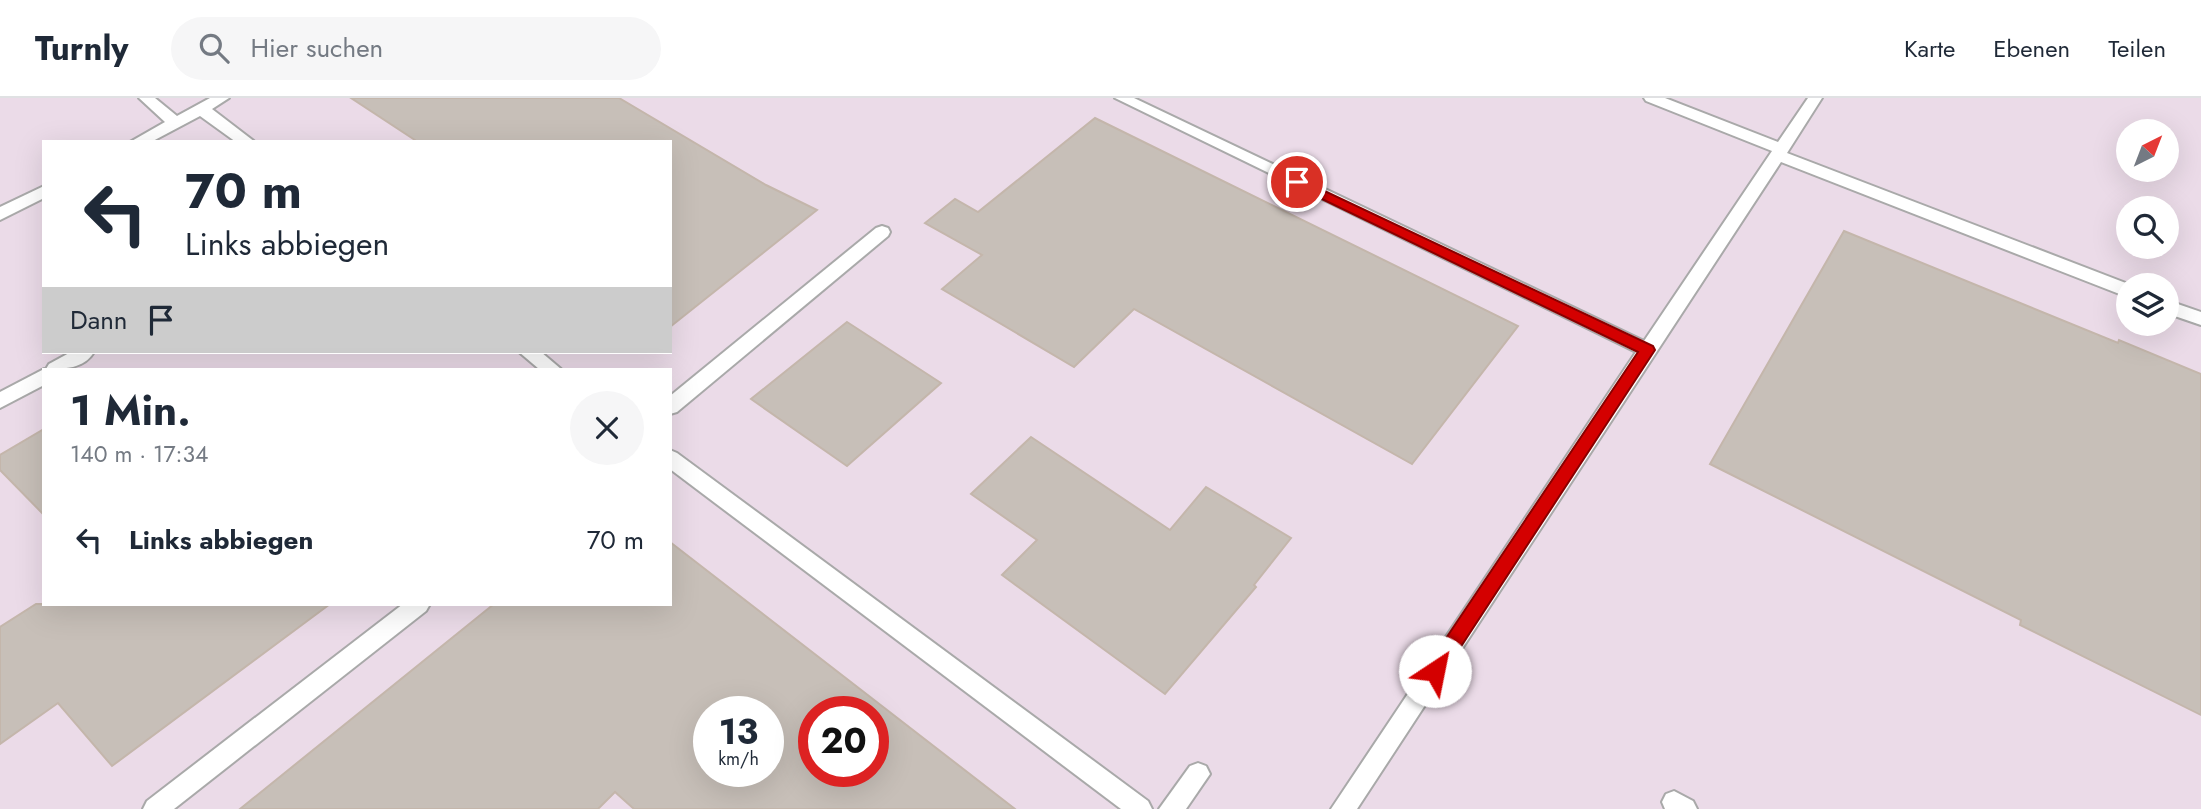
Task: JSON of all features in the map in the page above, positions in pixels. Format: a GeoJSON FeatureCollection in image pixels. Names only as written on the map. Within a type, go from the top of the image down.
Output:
{"type":"FeatureCollection","features":[{"type":"Feature","properties":{"kind":"lane"},"geometry":{"type":"LineString","coordinates":[[146,98],[175,122]]}},
{"type":"Feature","properties":{"kind":"lane"},"geometry":{"type":"LineString","coordinates":[[142,140],[222,98]]}},
{"type":"Feature","properties":{"kind":"lane"},"geometry":{"type":"LineString","coordinates":[[1122,98],[1648,350]]}},
{"type":"Feature","properties":{"kind":"lane"},"geometry":{"type":"LineString","coordinates":[[1651,98],[2116,286]]}},
{"type":"Feature","properties":{"kind":"lane"},"geometry":{"type":"LineString","coordinates":[[1343,809],[1815,98]]}},
{"type":"Feature","properties":{"kind":"lane"},"geometry":{"type":"LineString","coordinates":[[201,108],[244,140]]}},
{"type":"Feature","properties":{"kind":"lane"},"geometry":{"type":"LineString","coordinates":[[0,214],[42,192]]}},
{"type":"Feature","properties":{"kind":"lane"},"geometry":{"type":"LineString","coordinates":[[672,405],[882,232]]}},
{"type":"Feature","properties":{"kind":"lane"},"geometry":{"type":"LineString","coordinates":[[2179,311],[2201,319]]}},
{"type":"Feature","properties":{"kind":"lane"},"geometry":{"type":"LineString","coordinates":[[57,368],[81,354]]}},
{"type":"Feature","properties":{"kind":"lane"},"geometry":{"type":"LineString","coordinates":[[531,354],[551,368]]}},
{"type":"Feature","properties":{"kind":"lane"},"geometry":{"type":"LineString","coordinates":[[0,401],[42,377]]}},
{"type":"Feature","properties":{"kind":"lane"},"geometry":{"type":"LineString","coordinates":[[672,459],[1140,809]]}},
{"type":"Feature","properties":{"kind":"lane"},"geometry":{"type":"LineString","coordinates":[[155,809],[416,606]]}},
{"type":"Feature","properties":{"kind":"lane"},"geometry":{"type":"LineString","coordinates":[[1171,809],[1198,774]]}},
{"type":"Feature","properties":{"kind":"shaded area"},"geometry":{"type":"Polygon","coordinates":[[[0,98],[2201,98],[2201,809],[0,809],[0,98]]]}},
{"type":"Feature","properties":{"kind":"building"},"geometry":{"type":"Polygon","coordinates":[[[351,98],[619,98],[766,185],[817,210],[672,325],[672,140],[415,140],[351,98]]]}},
{"type":"Feature","properties":{"kind":"building"},"geometry":{"type":"Polygon","coordinates":[[[1095,118],[1518,326],[1412,464],[1134,309],[1074,367],[942,289],[982,255],[925,223],[955,199],[978,212],[1095,118]]]}},
{"type":"Feature","properties":{"kind":"building"},"geometry":{"type":"Polygon","coordinates":[[[1844,231],[2201,374],[2201,715],[2020,625],[2021,620],[1710,464],[1844,231]]]}},
{"type":"Feature","properties":{"kind":"building"},"geometry":{"type":"Polygon","coordinates":[[[847,322],[941,383],[847,466],[751,399],[847,322]]]}},
{"type":"Feature","properties":{"kind":"building"},"geometry":{"type":"Polygon","coordinates":[[[42,430],[42,513],[0,470],[0,455],[42,430]]]}},
{"type":"Feature","properties":{"kind":"building"},"geometry":{"type":"Polygon","coordinates":[[[1031,437],[1170,530],[1206,487],[1291,538],[1254,585],[1256,587],[1165,694],[1002,575],[1037,540],[971,494],[1031,437]]]}},
{"type":"Feature","properties":{"kind":"building"},"geometry":{"type":"Polygon","coordinates":[[[672,544],[869,696],[798,696],[798,787],[889,787],[889,711],[1015,809],[634,809],[615,792],[598,809],[240,809],[492,606],[672,606],[672,544]]]}},
{"type":"Feature","properties":{"kind":"building"},"geometry":{"type":"Polygon","coordinates":[[[36,604],[327,606],[112,766],[58,703],[0,744],[0,627],[36,604]]]}},
{"type":"Feature","properties":{"kind":"route"},"geometry":{"type":"LineString","coordinates":[[1297,182],[1648,350],[1435,671]]}}]}
